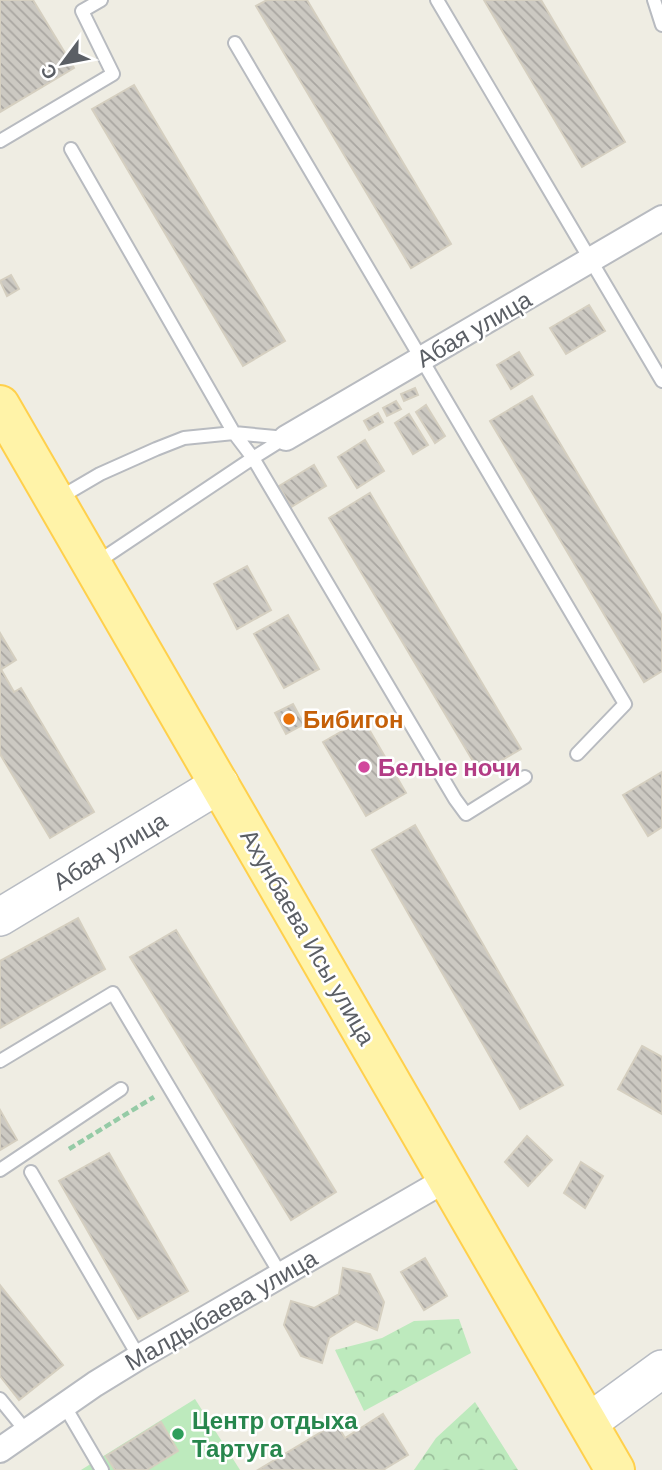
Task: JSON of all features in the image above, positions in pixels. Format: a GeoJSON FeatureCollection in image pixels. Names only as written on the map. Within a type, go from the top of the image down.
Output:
{"type":"FeatureCollection","features":[{"type":"Feature","properties":{"kind":"main road","name":"Ахунбаева Исы улица"},"geometry":{"type":"LineString","coordinates":[[0,405],[614,1469]]}},
{"type":"Feature","properties":{"kind":"street","name":"Абая улица"},"geometry":{"type":"LineString","coordinates":[[286,438],[662,219]]}},
{"type":"Feature","properties":{"kind":"street","name":"Абая улица"},"geometry":{"type":"LineString","coordinates":[[0,917],[220,784]]}},
{"type":"Feature","properties":{"kind":"street","name":"Малдыбаева улица"},"geometry":{"type":"LineString","coordinates":[[0,1450],[139,1357],[447,1179]]}},
{"type":"Feature","properties":{"kind":"street"},"geometry":{"type":"LineString","coordinates":[[588,1423],[662,1369]]}},
{"type":"Feature","properties":{"kind":"lane"},"geometry":{"type":"LineString","coordinates":[[0,141],[113,74],[82,11],[101,0]]}},
{"type":"Feature","properties":{"kind":"lane"},"geometry":{"type":"LineString","coordinates":[[437,0],[662,381]]}},
{"type":"Feature","properties":{"kind":"lane"},"geometry":{"type":"LineString","coordinates":[[654,0],[662,25]]}},
{"type":"Feature","properties":{"kind":"lane"},"geometry":{"type":"LineString","coordinates":[[234,43],[625,704],[577,754]]}},
{"type":"Feature","properties":{"kind":"lane"},"geometry":{"type":"LineString","coordinates":[[71,149],[234,433],[253,458],[455,799],[466,814],[525,777]]}},
{"type":"Feature","properties":{"kind":"lane"},"geometry":{"type":"LineString","coordinates":[[55,500],[100,474],[184,438],[234,433],[286,438]]}},
{"type":"Feature","properties":{"kind":"lane","name":"Абая улица"},"geometry":{"type":"LineString","coordinates":[[91,566],[286,438]]}},
{"type":"Feature","properties":{"kind":"lane"},"geometry":{"type":"LineString","coordinates":[[0,1061],[113,993],[281,1275]]}},
{"type":"Feature","properties":{"kind":"lane"},"geometry":{"type":"LineString","coordinates":[[0,1170],[121,1089]]}},
{"type":"Feature","properties":{"kind":"lane"},"geometry":{"type":"LineString","coordinates":[[31,1172],[139,1357]]}},
{"type":"Feature","properties":{"kind":"lane"},"geometry":{"type":"LineString","coordinates":[[0,1399],[26,1431]]}},
{"type":"Feature","properties":{"kind":"lane"},"geometry":{"type":"LineString","coordinates":[[64,1405],[102,1470]]}},
{"type":"Feature","properties":{"kind":"path"},"geometry":{"type":"LineString","coordinates":[[31,1172],[169,1088]]}},
{"type":"Feature","properties":{"kind":"green space"},"geometry":{"type":"Polygon","coordinates":[[[459,1319],[471,1353],[364,1411],[335,1350],[382,1338],[414,1321],[459,1319]]]}},
{"type":"Feature","properties":{"kind":"green space","name":"Центр отдыха Тартуга"},"geometry":{"type":"Polygon","coordinates":[[[195,1399],[240,1470],[81,1470],[195,1399]]]}},
{"type":"Feature","properties":{"kind":"green space"},"geometry":{"type":"Polygon","coordinates":[[[475,1402],[518,1470],[414,1470],[436,1438],[475,1402]]]}},
{"type":"Feature","properties":{"kind":"building"},"geometry":{"type":"Polygon","coordinates":[[[0,0],[33,0],[74,68],[0,112],[0,0]]]}},
{"type":"Feature","properties":{"kind":"building"},"geometry":{"type":"Polygon","coordinates":[[[267,0],[307,0],[451,244],[411,268],[256,6],[267,0]]]}},
{"type":"Feature","properties":{"kind":"building"},"geometry":{"type":"Polygon","coordinates":[[[484,0],[541,0],[625,142],[582,167],[484,0]]]}},
{"type":"Feature","properties":{"kind":"building"},"geometry":{"type":"Polygon","coordinates":[[[134,85],[285,341],[243,366],[92,109],[134,85]]]}},
{"type":"Feature","properties":{"kind":"building"},"geometry":{"type":"Polygon","coordinates":[[[11,275],[19,289],[7,296],[0,281],[11,275]]]}},
{"type":"Feature","properties":{"kind":"building"},"geometry":{"type":"Polygon","coordinates":[[[589,305],[605,331],[566,354],[550,328],[589,305]]]}},
{"type":"Feature","properties":{"kind":"building"},"geometry":{"type":"Polygon","coordinates":[[[519,352],[533,375],[511,389],[497,365],[519,352]]]}},
{"type":"Feature","properties":{"kind":"building"},"geometry":{"type":"Polygon","coordinates":[[[415,388],[418,395],[404,401],[401,394],[415,388]]]}},
{"type":"Feature","properties":{"kind":"building"},"geometry":{"type":"Polygon","coordinates":[[[532,396],[662,616],[662,671],[644,682],[490,421],[532,396]]]}},
{"type":"Feature","properties":{"kind":"building"},"geometry":{"type":"Polygon","coordinates":[[[396,401],[401,409],[387,416],[383,408],[396,401]]]}},
{"type":"Feature","properties":{"kind":"building"},"geometry":{"type":"Polygon","coordinates":[[[426,405],[445,436],[435,443],[416,412],[426,405]]]}},
{"type":"Feature","properties":{"kind":"building"},"geometry":{"type":"Polygon","coordinates":[[[378,413],[383,422],[369,430],[364,421],[378,413]]]}},
{"type":"Feature","properties":{"kind":"building"},"geometry":{"type":"Polygon","coordinates":[[[409,414],[428,445],[413,454],[395,423],[409,414]]]}},
{"type":"Feature","properties":{"kind":"building"},"geometry":{"type":"Polygon","coordinates":[[[365,440],[384,471],[357,488],[338,457],[365,440]]]}},
{"type":"Feature","properties":{"kind":"building"},"geometry":{"type":"Polygon","coordinates":[[[314,465],[326,486],[291,507],[279,486],[314,465]]]}},
{"type":"Feature","properties":{"kind":"building"},"geometry":{"type":"Polygon","coordinates":[[[370,493],[521,749],[480,773],[329,518],[370,493]]]}},
{"type":"Feature","properties":{"kind":"building"},"geometry":{"type":"Polygon","coordinates":[[[247,566],[271,610],[237,629],[214,584],[247,566]]]}},
{"type":"Feature","properties":{"kind":"building"},"geometry":{"type":"Polygon","coordinates":[[[288,615],[319,669],[284,688],[254,634],[288,615]]]}},
{"type":"Feature","properties":{"kind":"building"},"geometry":{"type":"Polygon","coordinates":[[[0,633],[16,660],[0,670],[0,633]]]}},
{"type":"Feature","properties":{"kind":"building"},"geometry":{"type":"Polygon","coordinates":[[[2,671],[14,692],[21,688],[94,812],[50,838],[0,754],[2,671]]]}},
{"type":"Feature","properties":{"kind":"building","name":"Бибигон"},"geometry":{"type":"Polygon","coordinates":[[[293,704],[304,724],[286,734],[275,713],[293,704]]]}},
{"type":"Feature","properties":{"kind":"building","name":"Белые ночи"},"geometry":{"type":"Polygon","coordinates":[[[363,719],[406,793],[366,816],[323,742],[363,719]]]}},
{"type":"Feature","properties":{"kind":"building"},"geometry":{"type":"Polygon","coordinates":[[[662,772],[662,827],[648,836],[623,795],[662,772]]]}},
{"type":"Feature","properties":{"kind":"building"},"geometry":{"type":"Polygon","coordinates":[[[415,825],[563,1085],[520,1109],[372,850],[415,825]]]}},
{"type":"Feature","properties":{"kind":"building"},"geometry":{"type":"Polygon","coordinates":[[[78,918],[105,969],[0,1028],[0,961],[78,918]]]}},
{"type":"Feature","properties":{"kind":"building"},"geometry":{"type":"Polygon","coordinates":[[[176,930],[336,1192],[291,1220],[130,957],[176,930]]]}},
{"type":"Feature","properties":{"kind":"building"},"geometry":{"type":"Polygon","coordinates":[[[642,1046],[662,1057],[662,1114],[618,1089],[642,1046]]]}},
{"type":"Feature","properties":{"kind":"building"},"geometry":{"type":"Polygon","coordinates":[[[0,1110],[17,1140],[0,1150],[0,1110]]]}},
{"type":"Feature","properties":{"kind":"building"},"geometry":{"type":"Polygon","coordinates":[[[527,1136],[552,1160],[528,1186],[505,1162],[527,1136]]]}},
{"type":"Feature","properties":{"kind":"building"},"geometry":{"type":"Polygon","coordinates":[[[109,1153],[188,1291],[138,1319],[59,1181],[109,1153]]]}},
{"type":"Feature","properties":{"kind":"building"},"geometry":{"type":"Polygon","coordinates":[[[581,1162],[603,1176],[585,1208],[564,1193],[581,1162]]]}},
{"type":"Feature","properties":{"kind":"building"},"geometry":{"type":"Polygon","coordinates":[[[425,1258],[447,1296],[424,1310],[401,1272],[425,1258]]]}},
{"type":"Feature","properties":{"kind":"building"},"geometry":{"type":"Polygon","coordinates":[[[343,1268],[370,1274],[384,1302],[377,1330],[356,1321],[329,1338],[322,1363],[301,1356],[284,1325],[291,1301],[314,1308],[339,1294],[343,1268]]]}},
{"type":"Feature","properties":{"kind":"building"},"geometry":{"type":"Polygon","coordinates":[[[0,1285],[63,1365],[19,1400],[0,1376],[0,1285]]]}},
{"type":"Feature","properties":{"kind":"building"},"geometry":{"type":"Polygon","coordinates":[[[383,1414],[408,1455],[383,1470],[258,1470],[336,1423],[345,1438],[383,1414]]]}},
{"type":"Feature","properties":{"kind":"building"},"geometry":{"type":"Polygon","coordinates":[[[161,1422],[178,1451],[147,1470],[115,1470],[106,1456],[161,1422]]]}},
{"type":"Feature","properties":{"kind":"place","name":"Бибигон"},"geometry":{"type":"Point","coordinates":[289,719]}},
{"type":"Feature","properties":{"kind":"place","name":"Белые ночи"},"geometry":{"type":"Point","coordinates":[364,767]}},
{"type":"Feature","properties":{"kind":"place","name":"Центр отдыха Тартуга"},"geometry":{"type":"Point","coordinates":[178,1434]}}]}
